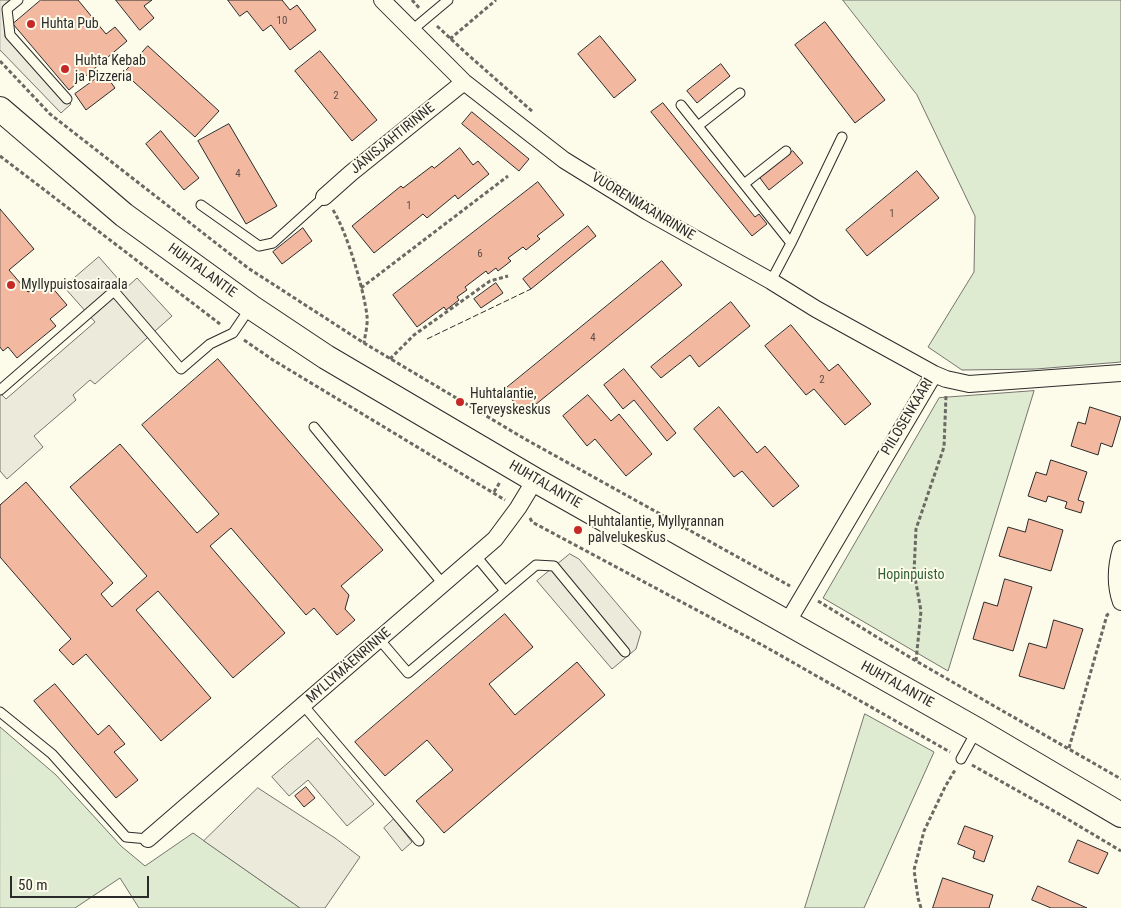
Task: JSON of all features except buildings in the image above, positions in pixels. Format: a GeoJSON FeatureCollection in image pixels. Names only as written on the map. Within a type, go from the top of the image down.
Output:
{"type":"FeatureCollection","features":[{"type":"Feature","properties":{"kind":"main road","name":"HUHTALANTIE"},"geometry":{"type":"LineString","coordinates":[[0,109],[124,215],[251,307],[334,362],[535,480],[977,730],[1121,815]]}},
{"type":"Feature","properties":{"kind":"street","name":"VUORENMAANRINNE"},"geometry":{"type":"LineString","coordinates":[[382,0],[464,82],[564,160],[648,212],[771,281],[816,309],[940,377]]}},
{"type":"Feature","properties":{"kind":"street","name":"JÄNISJAHTIRINNE"},"geometry":{"type":"LineString","coordinates":[[324,197],[464,82]]}},
{"type":"Feature","properties":{"kind":"street","name":"PIILOSENKAARI"},"geometry":{"type":"LineString","coordinates":[[787,623],[940,377],[968,384],[1121,373]]}},
{"type":"Feature","properties":{"kind":"street","name":"MYLLYMÄENRINNE"},"geometry":{"type":"LineString","coordinates":[[148,839],[495,539],[518,508],[535,480]]}},
{"type":"Feature","properties":{"kind":"street"},"geometry":{"type":"LineString","coordinates":[[1117,606],[1118,560],[1121,549]]}},
{"type":"Feature","properties":{"kind":"lane"},"geometry":{"type":"LineString","coordinates":[[18,0],[7,9],[10,35],[67,99]]}},
{"type":"Feature","properties":{"kind":"lane"},"geometry":{"type":"LineString","coordinates":[[411,31],[448,0]]}},
{"type":"Feature","properties":{"kind":"lane"},"geometry":{"type":"LineString","coordinates":[[698,126],[740,93]]}},
{"type":"Feature","properties":{"kind":"lane"},"geometry":{"type":"LineString","coordinates":[[681,105],[791,243]]}},
{"type":"Feature","properties":{"kind":"lane"},"geometry":{"type":"LineString","coordinates":[[771,281],[842,137]]}},
{"type":"Feature","properties":{"kind":"lane"},"geometry":{"type":"LineString","coordinates":[[744,184],[786,152]]}},
{"type":"Feature","properties":{"kind":"lane"},"geometry":{"type":"LineString","coordinates":[[201,205],[259,246],[273,243],[324,197]]}},
{"type":"Feature","properties":{"kind":"lane"},"geometry":{"type":"LineString","coordinates":[[1,386],[114,291],[181,368],[210,344],[233,333],[251,307]]}},
{"type":"Feature","properties":{"kind":"lane"},"geometry":{"type":"LineString","coordinates":[[314,427],[444,584]]}},
{"type":"Feature","properties":{"kind":"lane"},"geometry":{"type":"LineString","coordinates":[[476,556],[505,591]]}},
{"type":"Feature","properties":{"kind":"lane"},"geometry":{"type":"LineString","coordinates":[[379,639],[408,673],[536,565],[554,566],[625,652]]}},
{"type":"Feature","properties":{"kind":"lane"},"geometry":{"type":"LineString","coordinates":[[303,705],[419,841]]}},
{"type":"Feature","properties":{"kind":"lane"},"geometry":{"type":"LineString","coordinates":[[0,712],[52,754],[126,837],[148,839]]}},
{"type":"Feature","properties":{"kind":"lane"},"geometry":{"type":"LineString","coordinates":[[961,759],[977,730]]}},
{"type":"Feature","properties":{"kind":"path"},"geometry":{"type":"LineString","coordinates":[[412,0],[450,39],[539,117]]}},
{"type":"Feature","properties":{"kind":"path"},"geometry":{"type":"LineString","coordinates":[[450,39],[496,0]]}},
{"type":"Feature","properties":{"kind":"path"},"geometry":{"type":"LineString","coordinates":[[0,61],[50,114],[241,262],[364,343],[525,440],[805,593],[916,661],[1121,779]]}},
{"type":"Feature","properties":{"kind":"path"},"geometry":{"type":"LineString","coordinates":[[0,156],[233,333],[273,360],[518,508],[529,515],[532,522],[764,646],[1121,851]]}},
{"type":"Feature","properties":{"kind":"path"},"geometry":{"type":"LineString","coordinates":[[361,288],[508,176]]}},
{"type":"Feature","properties":{"kind":"path"},"geometry":{"type":"LineString","coordinates":[[324,197],[337,216],[361,288],[367,318],[364,343]]}},
{"type":"Feature","properties":{"kind":"path"},"geometry":{"type":"LineString","coordinates":[[390,359],[414,335],[490,281],[508,276]]}},
{"type":"Feature","properties":{"kind":"path"},"geometry":{"type":"LineString","coordinates":[[916,661],[921,611],[914,572],[916,529],[944,447],[946,413],[940,377]]}},
{"type":"Feature","properties":{"kind":"path"},"geometry":{"type":"LineString","coordinates":[[1069,748],[1107,615],[1117,606]]}},
{"type":"Feature","properties":{"kind":"path"},"geometry":{"type":"LineString","coordinates":[[921,908],[914,870],[922,839],[945,787],[961,759]]}},
{"type":"Feature","properties":{"kind":"green space"},"geometry":{"type":"Polygon","coordinates":[[[843,0],[1121,0],[1121,362],[1036,369],[962,370],[928,347],[974,272],[975,216],[917,95],[843,0]]]}},
{"type":"Feature","properties":{"kind":"green space","name":"Hopinpuisto"},"geometry":{"type":"Polygon","coordinates":[[[1034,391],[948,671],[823,598],[939,398],[1034,391]]]}},
{"type":"Feature","properties":{"kind":"green space"},"geometry":{"type":"Polygon","coordinates":[[[865,714],[934,752],[864,908],[805,908],[865,714]]]}},
{"type":"Feature","properties":{"kind":"green space"},"geometry":{"type":"Polygon","coordinates":[[[0,727],[56,775],[121,846],[145,866],[193,833],[300,908],[139,908],[120,878],[75,908],[0,908],[0,727]]]}},
{"type":"Feature","properties":{"kind":"shaded area"},"geometry":{"type":"Polygon","coordinates":[[[0,0],[10,0],[5,4],[5,37],[71,104],[61,113],[0,50],[0,0]]]}},
{"type":"Feature","properties":{"kind":"shaded area"},"geometry":{"type":"Polygon","coordinates":[[[99,257],[126,288],[137,278],[172,316],[95,384],[90,380],[73,395],[76,400],[34,436],[43,447],[7,479],[0,471],[0,393],[6,399],[95,322],[64,287],[99,257]]]}},
{"type":"Feature","properties":{"kind":"shaded area"},"geometry":{"type":"Polygon","coordinates":[[[570,554],[579,559],[641,632],[636,649],[612,669],[537,581],[570,554]]]}},
{"type":"Feature","properties":{"kind":"shaded area"},"geometry":{"type":"Polygon","coordinates":[[[318,738],[374,804],[347,826],[308,780],[289,796],[272,777],[318,738]]]}},
{"type":"Feature","properties":{"kind":"shaded area"},"geometry":{"type":"Polygon","coordinates":[[[258,788],[335,838],[360,857],[325,908],[300,908],[204,841],[258,788]]]}},
{"type":"Feature","properties":{"kind":"shaded area"},"geometry":{"type":"Polygon","coordinates":[[[394,819],[412,842],[402,851],[384,828],[394,819]]]}},
{"type":"Feature","properties":{"kind":"fence"},"geometry":{"type":"LineString","coordinates":[[427,339],[531,289]]}},
{"type":"Feature","properties":{"kind":"place","name":"Huhta Pub"},"geometry":{"type":"Point","coordinates":[31,24]}},
{"type":"Feature","properties":{"kind":"place","name":"Huhta Kebab ja Pizzeria"},"geometry":{"type":"Point","coordinates":[65,69]}},
{"type":"Feature","properties":{"kind":"place","name":"Myllypuistosairaala"},"geometry":{"type":"Point","coordinates":[11,285]}},
{"type":"Feature","properties":{"kind":"place","name":"Huhtalantie, Terveyskeskus"},"geometry":{"type":"Point","coordinates":[460,402]}},
{"type":"Feature","properties":{"kind":"place","name":"Huhtalantie, Myllyrannan palvelukeskus"},"geometry":{"type":"Point","coordinates":[578,530]}}]}
